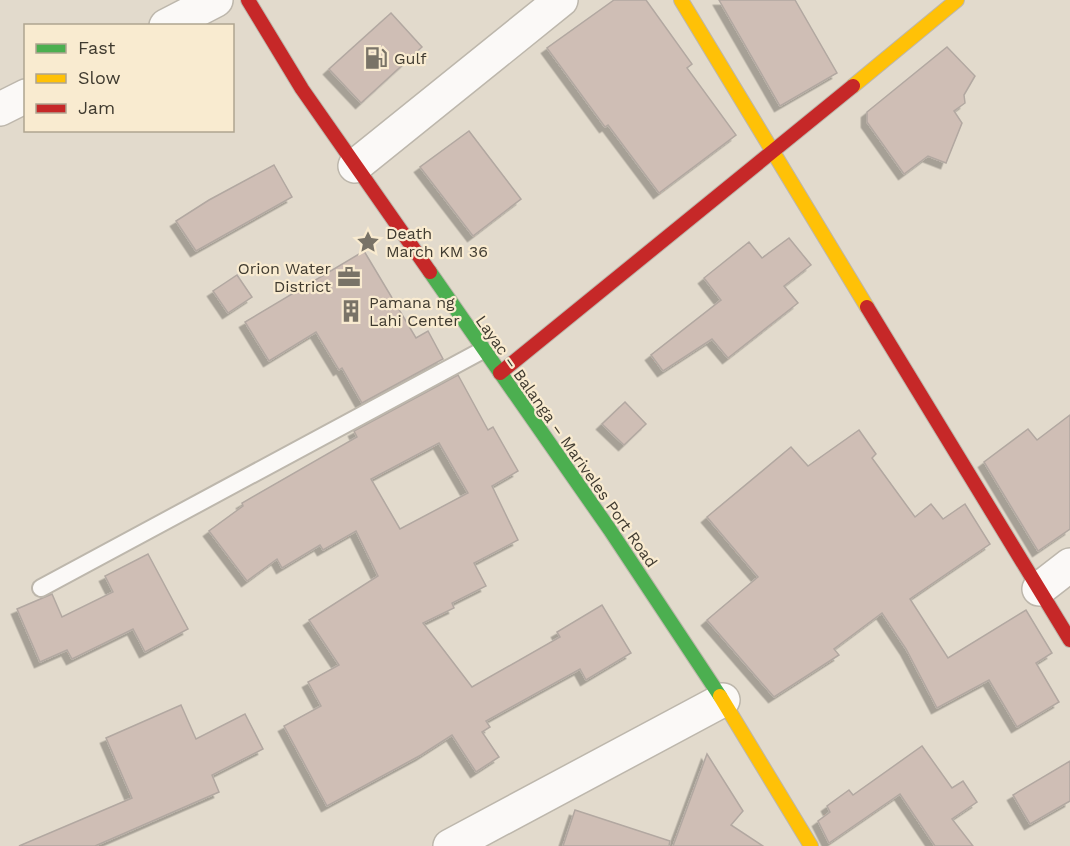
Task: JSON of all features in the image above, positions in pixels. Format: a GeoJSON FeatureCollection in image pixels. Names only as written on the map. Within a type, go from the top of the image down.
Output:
{"type":"FeatureCollection","features":[{"type":"Feature","properties":{"kind":"street"},"geometry":{"type":"LineString","coordinates":[[170,24],[216,0]]}},
{"type":"Feature","properties":{"kind":"street","name":"Layac – Balanga – Mariveles Port Road"},"geometry":{"type":"LineString","coordinates":[[248,0],[302,89],[610,530],[723,700],[811,846]]}},
{"type":"Feature","properties":{"kind":"street"},"geometry":{"type":"LineString","coordinates":[[355,166],[561,0]]}},
{"type":"Feature","properties":{"kind":"street"},"geometry":{"type":"LineString","coordinates":[[681,0],[1070,640]]}},
{"type":"Feature","properties":{"kind":"street"},"geometry":{"type":"LineString","coordinates":[[500,373],[774,152],[957,0]]}},
{"type":"Feature","properties":{"kind":"street"},"geometry":{"type":"LineString","coordinates":[[0,109],[24,97]]}},
{"type":"Feature","properties":{"kind":"street"},"geometry":{"type":"LineString","coordinates":[[1039,589],[1070,565]]}},
{"type":"Feature","properties":{"kind":"street"},"geometry":{"type":"LineString","coordinates":[[450,846],[723,700]]}},
{"type":"Feature","properties":{"kind":"lane"},"geometry":{"type":"LineString","coordinates":[[41,588],[483,350]]}},
{"type":"Feature","properties":{"kind":"building"},"geometry":{"type":"Polygon","coordinates":[[[614,0],[646,0],[692,64],[687,68],[736,135],[659,193],[608,125],[605,127],[547,48],[614,0]]]}},
{"type":"Feature","properties":{"kind":"building"},"geometry":{"type":"Polygon","coordinates":[[[719,0],[795,0],[837,73],[780,106],[719,0]]]}},
{"type":"Feature","properties":{"kind":"building","name":"Gulf"},"geometry":{"type":"Polygon","coordinates":[[[391,13],[422,47],[361,103],[329,69],[391,13]]]}},
{"type":"Feature","properties":{"kind":"building"},"geometry":{"type":"Polygon","coordinates":[[[947,47],[975,76],[964,95],[965,103],[954,111],[962,123],[946,163],[928,156],[904,174],[867,122],[867,112],[947,47]]]}},
{"type":"Feature","properties":{"kind":"building"},"geometry":{"type":"Polygon","coordinates":[[[469,131],[521,199],[473,236],[420,167],[469,131]]]}},
{"type":"Feature","properties":{"kind":"building"},"geometry":{"type":"Polygon","coordinates":[[[274,165],[292,197],[196,251],[176,221],[209,200],[274,165]]]}},
{"type":"Feature","properties":{"kind":"building"},"geometry":{"type":"Polygon","coordinates":[[[789,238],[811,265],[784,286],[798,303],[728,358],[712,339],[663,371],[651,355],[721,300],[704,278],[749,242],[762,258],[789,238]]]}},
{"type":"Feature","properties":{"kind":"building"},"geometry":{"type":"Polygon","coordinates":[[[364,251],[416,338],[428,331],[443,359],[362,403],[342,368],[339,370],[316,332],[269,361],[245,322],[364,251]]]}},
{"type":"Feature","properties":{"kind":"building"},"geometry":{"type":"Polygon","coordinates":[[[237,275],[252,297],[228,313],[213,291],[237,275]]]}},
{"type":"Feature","properties":{"kind":"building"},"geometry":{"type":"Polygon","coordinates":[[[458,375],[488,430],[493,427],[518,471],[492,486],[518,540],[474,563],[486,586],[452,603],[454,608],[423,623],[472,687],[560,637],[557,632],[602,605],[631,653],[586,680],[580,669],[486,721],[490,727],[482,732],[499,757],[476,772],[452,735],[421,755],[327,806],[284,726],[321,706],[308,682],[339,665],[309,620],[378,576],[356,531],[323,550],[320,545],[282,568],[277,559],[247,581],[209,531],[243,506],[242,503],[357,437],[354,431],[458,375]],[[439,443],[371,479],[400,529],[468,493],[439,443]]]}},
{"type":"Feature","properties":{"kind":"building"},"geometry":{"type":"Polygon","coordinates":[[[625,402],[646,424],[624,445],[602,424],[625,402]]]}},
{"type":"Feature","properties":{"kind":"building"},"geometry":{"type":"Polygon","coordinates":[[[1070,415],[1070,529],[1038,551],[984,462],[1028,429],[1037,440],[1070,415]]]}},
{"type":"Feature","properties":{"kind":"building"},"geometry":{"type":"Polygon","coordinates":[[[859,430],[876,454],[872,458],[915,517],[931,504],[943,519],[965,504],[990,544],[910,599],[948,658],[1026,610],[1052,653],[1036,663],[1059,702],[1017,727],[989,680],[937,708],[906,649],[882,613],[834,649],[839,655],[774,697],[707,620],[758,577],[707,517],[791,447],[808,466],[859,430]]]}},
{"type":"Feature","properties":{"kind":"building"},"geometry":{"type":"Polygon","coordinates":[[[148,554],[188,629],[145,652],[133,629],[72,659],[67,650],[40,662],[17,609],[52,594],[62,617],[113,592],[105,576],[148,554]]]}},
{"type":"Feature","properties":{"kind":"building"},"geometry":{"type":"Polygon","coordinates":[[[181,705],[196,739],[245,714],[263,749],[212,775],[219,792],[95,846],[19,846],[132,798],[106,738],[181,705]]]}},
{"type":"Feature","properties":{"kind":"building"},"geometry":{"type":"Polygon","coordinates":[[[922,746],[952,788],[963,781],[977,802],[952,819],[973,846],[935,846],[900,794],[829,843],[818,821],[830,812],[827,806],[849,790],[853,795],[922,746]]]}},
{"type":"Feature","properties":{"kind":"building"},"geometry":{"type":"Polygon","coordinates":[[[707,754],[743,811],[731,825],[763,846],[673,846],[707,754]]]}},
{"type":"Feature","properties":{"kind":"building"},"geometry":{"type":"Polygon","coordinates":[[[1070,761],[1070,801],[1030,824],[1013,795],[1070,761]]]}},
{"type":"Feature","properties":{"kind":"building"},"geometry":{"type":"Polygon","coordinates":[[[575,810],[670,841],[669,846],[563,846],[575,810]]]}},
{"type":"Feature","properties":{"kind":"traffic: fast"},"geometry":{"type":"LineString","coordinates":[[430,272],[610,530],[720,696]]}},
{"type":"Feature","properties":{"kind":"traffic: slow"},"geometry":{"type":"LineString","coordinates":[[681,0],[867,307]]}},
{"type":"Feature","properties":{"kind":"traffic: slow"},"geometry":{"type":"LineString","coordinates":[[853,86],[957,0]]}},
{"type":"Feature","properties":{"kind":"traffic: slow"},"geometry":{"type":"LineString","coordinates":[[720,696],[811,846]]}},
{"type":"Feature","properties":{"kind":"traffic: jam"},"geometry":{"type":"LineString","coordinates":[[248,0],[302,89],[430,272]]}},
{"type":"Feature","properties":{"kind":"traffic: jam"},"geometry":{"type":"LineString","coordinates":[[500,373],[853,86]]}},
{"type":"Feature","properties":{"kind":"traffic: jam"},"geometry":{"type":"LineString","coordinates":[[867,307],[1070,640]]}},
{"type":"Feature","properties":{"kind":"place","name":"Gulf"},"geometry":{"type":"Point","coordinates":[376,58]}},
{"type":"Feature","properties":{"kind":"place","name":"Death March KM 36"},"geometry":{"type":"Point","coordinates":[368,242]}},
{"type":"Feature","properties":{"kind":"place","name":"Orion Water District"},"geometry":{"type":"Point","coordinates":[349,277]}},
{"type":"Feature","properties":{"kind":"place","name":"Pamana ng Lahi Center"},"geometry":{"type":"Point","coordinates":[351,311]}}]}
